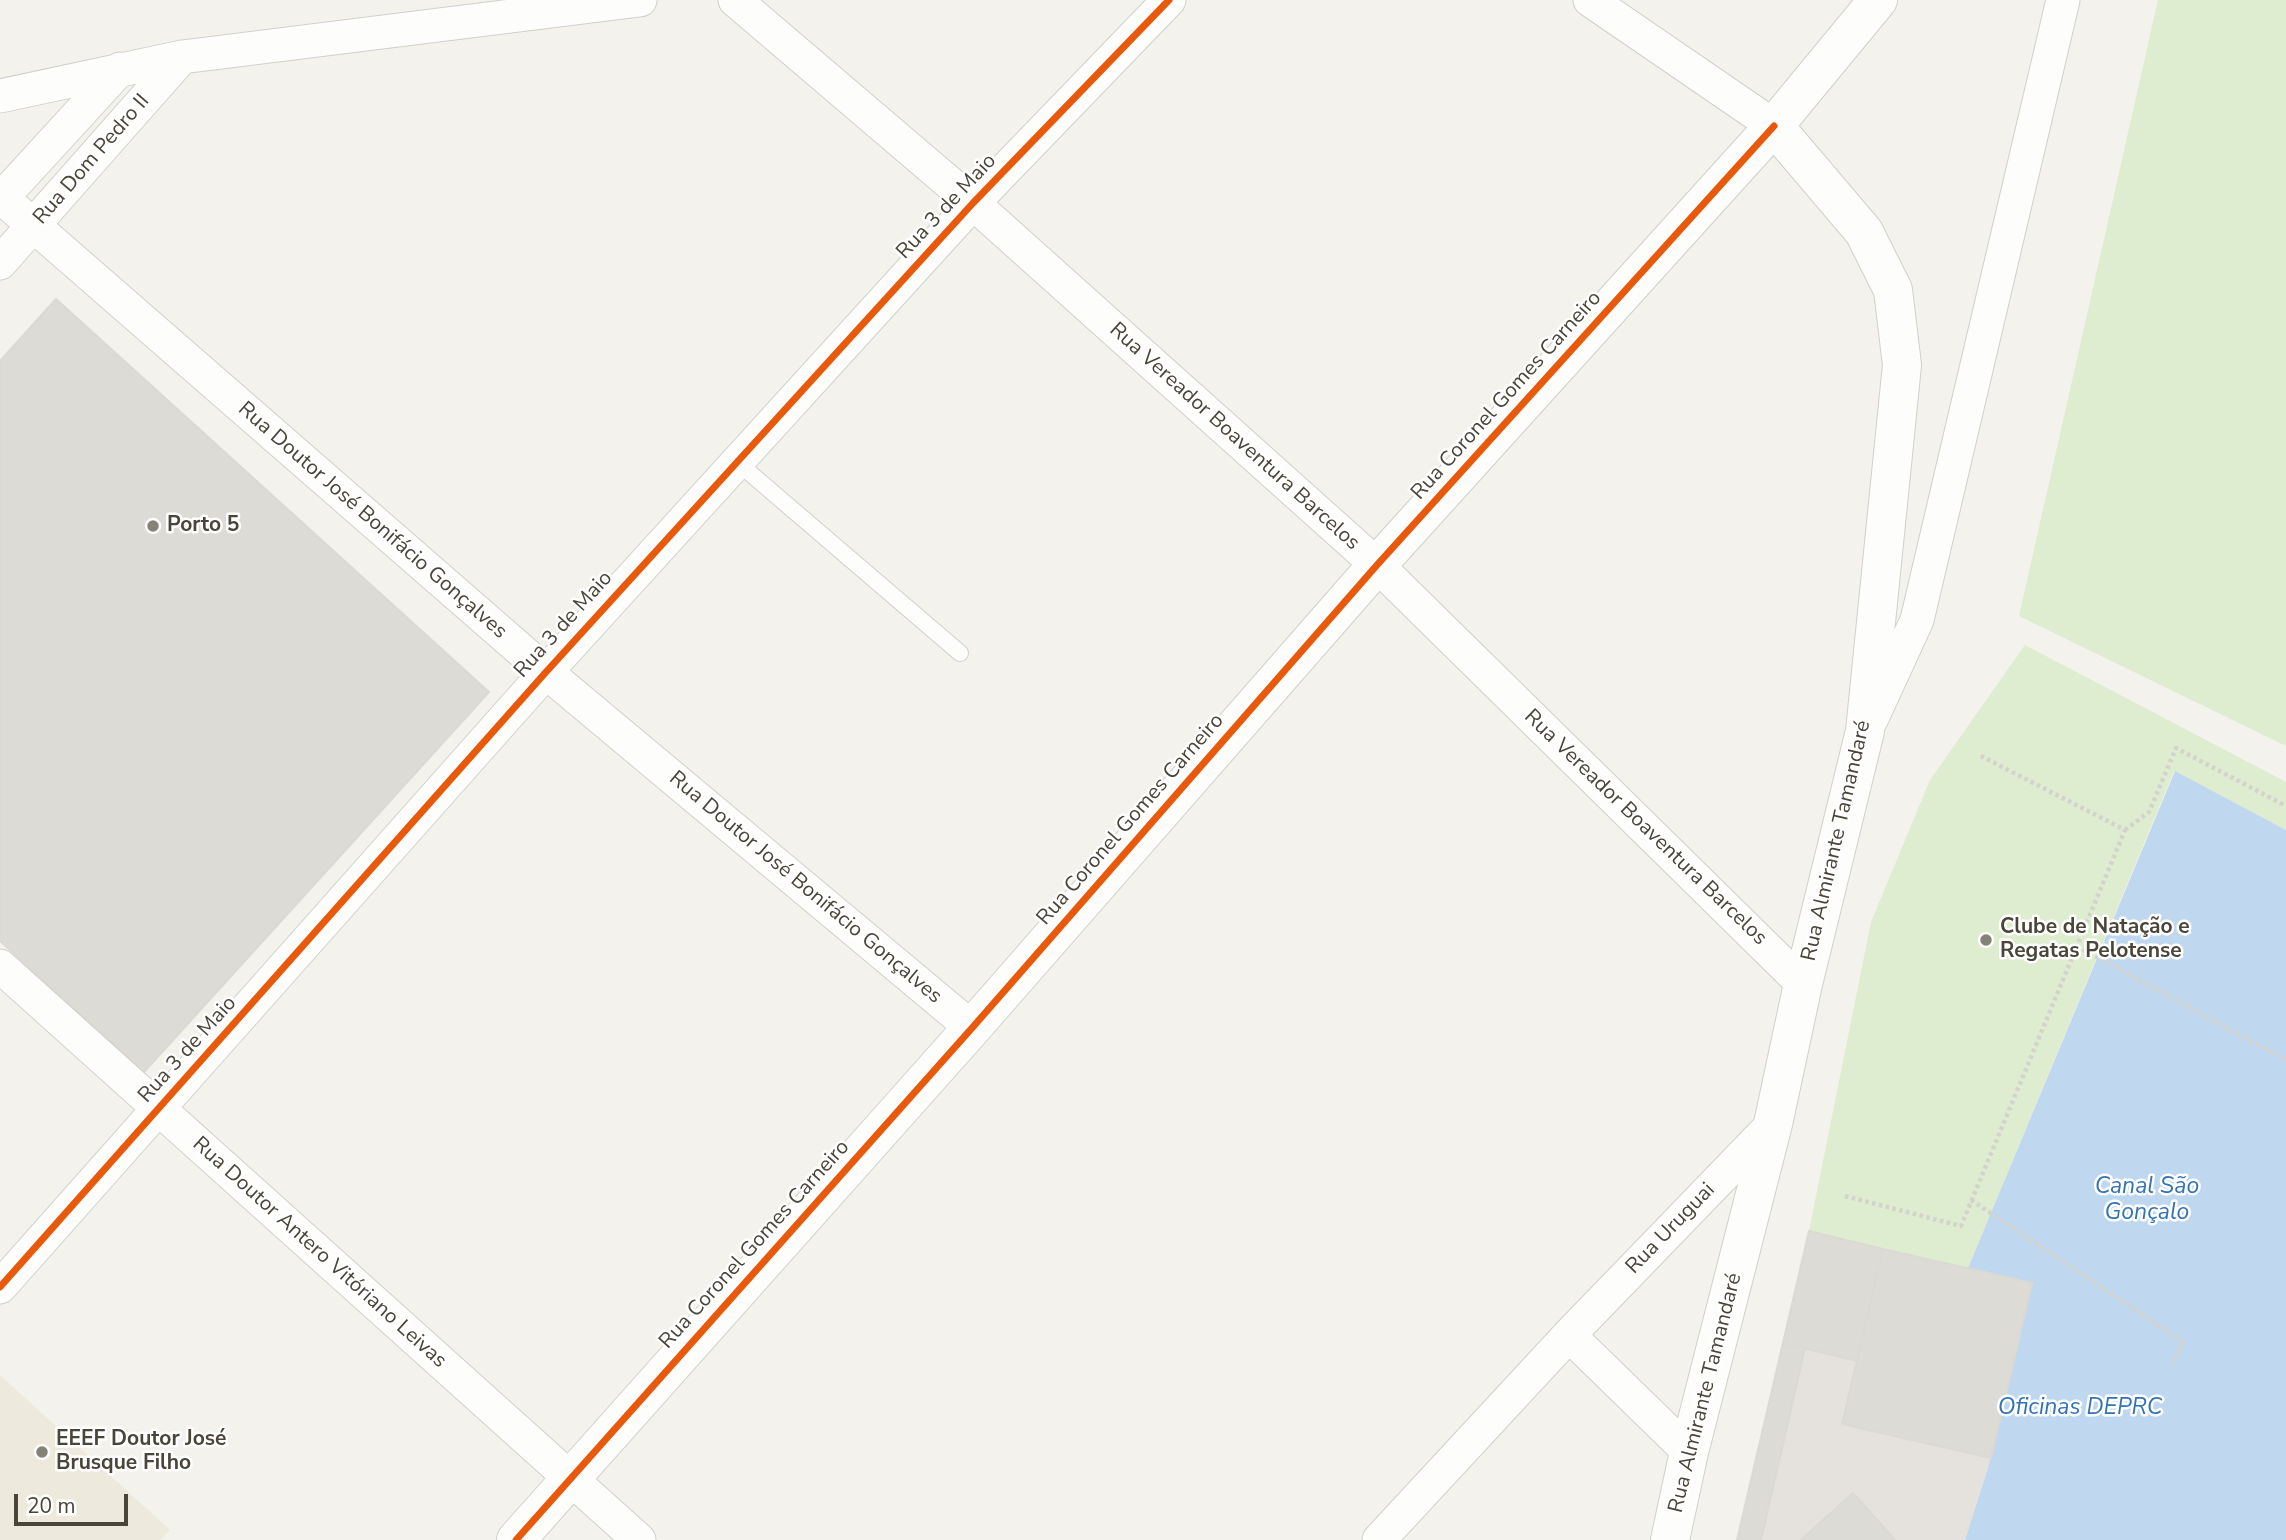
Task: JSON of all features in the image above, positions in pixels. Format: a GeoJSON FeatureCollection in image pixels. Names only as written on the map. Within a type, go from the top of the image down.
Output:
{"type":"FeatureCollection","features":[{"type":"Feature","properties":{"kind":"street"},"geometry":{"type":"LineString","coordinates":[[0,96],[183,57],[640,0]]}},
{"type":"Feature","properties":{"kind":"street","name":"Rua Vereador Boaventura Barcelos"},"geometry":{"type":"LineString","coordinates":[[735,0],[973,203],[1377,565],[1803,984]]}},
{"type":"Feature","properties":{"kind":"street","name":"Rua 3 de Maio"},"geometry":{"type":"LineString","coordinates":[[0,1287],[546,672],[973,203],[1168,0]]}},
{"type":"Feature","properties":{"kind":"street"},"geometry":{"type":"LineString","coordinates":[[1590,0],[1774,127]]}},
{"type":"Feature","properties":{"kind":"street","name":"Rua Coronel Gomes Carneiro"},"geometry":{"type":"LineString","coordinates":[[516,1540],[972,1028],[1377,565],[1774,127],[1878,0]]}},
{"type":"Feature","properties":{"kind":"street"},"geometry":{"type":"LineString","coordinates":[[1865,731],[1917,620],[2063,0]]}},
{"type":"Feature","properties":{"kind":"street","name":"Rua Dom Pedro II"},"geometry":{"type":"LineString","coordinates":[[0,262],[183,57]]}},
{"type":"Feature","properties":{"kind":"street","name":"Rua Dom Pedro II"},"geometry":{"type":"LineString","coordinates":[[1,199],[120,69]]}},
{"type":"Feature","properties":{"kind":"street","name":"Rua Almirante Tamandaré"},"geometry":{"type":"LineString","coordinates":[[1670,1540],[1689,1452],[1773,1124],[1803,984],[1865,731],[1902,365],[1893,290],[1864,232],[1774,127]]}},
{"type":"Feature","properties":{"kind":"street","name":"Rua Doutor José Bonifácio Gonçalves"},"geometry":{"type":"LineString","coordinates":[[1,199],[546,672],[972,1028]]}},
{"type":"Feature","properties":{"kind":"street","name":"Rua Doutor Antero Vitóriano Leivas"},"geometry":{"type":"LineString","coordinates":[[0,966],[639,1540]]}},
{"type":"Feature","properties":{"kind":"street","name":"Rua Uruguai"},"geometry":{"type":"LineString","coordinates":[[1379,1540],[1569,1335],[1773,1124]]}},
{"type":"Feature","properties":{"kind":"street"},"geometry":{"type":"LineString","coordinates":[[1569,1335],[1689,1452]]}},
{"type":"Feature","properties":{"kind":"lane"},"geometry":{"type":"LineString","coordinates":[[737,462],[960,653]]}},
{"type":"Feature","properties":{"kind":"path"},"geometry":{"type":"LineString","coordinates":[[1845,1196],[1961,1226],[2125,830],[2149,811],[2176,748],[2286,806]]}},
{"type":"Feature","properties":{"kind":"path"},"geometry":{"type":"LineString","coordinates":[[1979,755],[2125,830]]}},
{"type":"Feature","properties":{"kind":"path"},"geometry":{"type":"LineString","coordinates":[[2077,946],[2286,1060]]}},
{"type":"Feature","properties":{"kind":"path"},"geometry":{"type":"LineString","coordinates":[[1971,1200],[2183,1342],[2171,1366]]}},
{"type":"Feature","properties":{"kind":"shaded area","name":"Oficinas DEPRC"},"geometry":{"type":"Polygon","coordinates":[[[1809,1231],[2032,1283],[1991,1458],[1965,1540],[1737,1540],[1809,1231]]]}},
{"type":"Feature","properties":{"kind":"shaded area","name":"EEEF Doutor José Brusque Filho"},"geometry":{"type":"Polygon","coordinates":[[[0,1375],[170,1530],[160,1540],[0,1540],[0,1375]]]}},
{"type":"Feature","properties":{"kind":"green space"},"geometry":{"type":"Polygon","coordinates":[[[2158,0],[2286,0],[2286,746],[2019,616],[2158,0]]]}},
{"type":"Feature","properties":{"kind":"green space","name":"Clube de Natação e Regatas Pelotense"},"geometry":{"type":"Polygon","coordinates":[[[2025,645],[2286,782],[2286,830],[2174,771],[1968,1268],[1809,1231],[1871,922],[1930,780],[2025,645]]]}},
{"type":"Feature","properties":{"kind":"water","name":"Clube de Natação e Regatas Pelotense"},"geometry":{"type":"Polygon","coordinates":[[[2175,771],[2286,830],[2286,1540],[1965,1540],[1991,1458],[2032,1283],[1968,1268],[2175,771]]]}},
{"type":"Feature","properties":{"kind":"building","name":"Porto 5"},"geometry":{"type":"Polygon","coordinates":[[[56,299],[489,692],[144,1072],[0,941],[0,361],[56,299]]]}},
{"type":"Feature","properties":{"kind":"building"},"geometry":{"type":"Polygon","coordinates":[[[1809,1231],[1883,1249],[1857,1361],[1783,1343],[1809,1231]]]}},
{"type":"Feature","properties":{"kind":"building"},"geometry":{"type":"Polygon","coordinates":[[[1883,1249],[2032,1283],[1991,1458],[1842,1424],[1883,1249]]]}},
{"type":"Feature","properties":{"kind":"building"},"geometry":{"type":"Polygon","coordinates":[[[1783,1343],[1805,1348],[1761,1540],[1737,1540],[1783,1343]]]}},
{"type":"Feature","properties":{"kind":"building"},"geometry":{"type":"Polygon","coordinates":[[[1853,1493],[1895,1540],[1801,1540],[1853,1493]]]}},
{"type":"Feature","properties":{"kind":"cycle path"},"geometry":{"type":"LineString","coordinates":[[0,1287],[546,672],[973,203],[1169,0]]}},
{"type":"Feature","properties":{"kind":"cycle path"},"geometry":{"type":"LineString","coordinates":[[516,1540],[972,1028],[1377,565],[1774,126]]}},
{"type":"Feature","properties":{"kind":"place","name":"Porto 5"},"geometry":{"type":"Point","coordinates":[153,526]}},
{"type":"Feature","properties":{"kind":"place","name":"Clube de Natação e Regatas Pelotense"},"geometry":{"type":"Point","coordinates":[1986,940]}},
{"type":"Feature","properties":{"kind":"place","name":"EEEF Doutor José Brusque Filho"},"geometry":{"type":"Point","coordinates":[42,1452]}},
{"type":"Feature","properties":{"kind":"water label","name":"Canal São Gonçalo"},"geometry":{"type":"Point","coordinates":[2147,1200]}}]}
